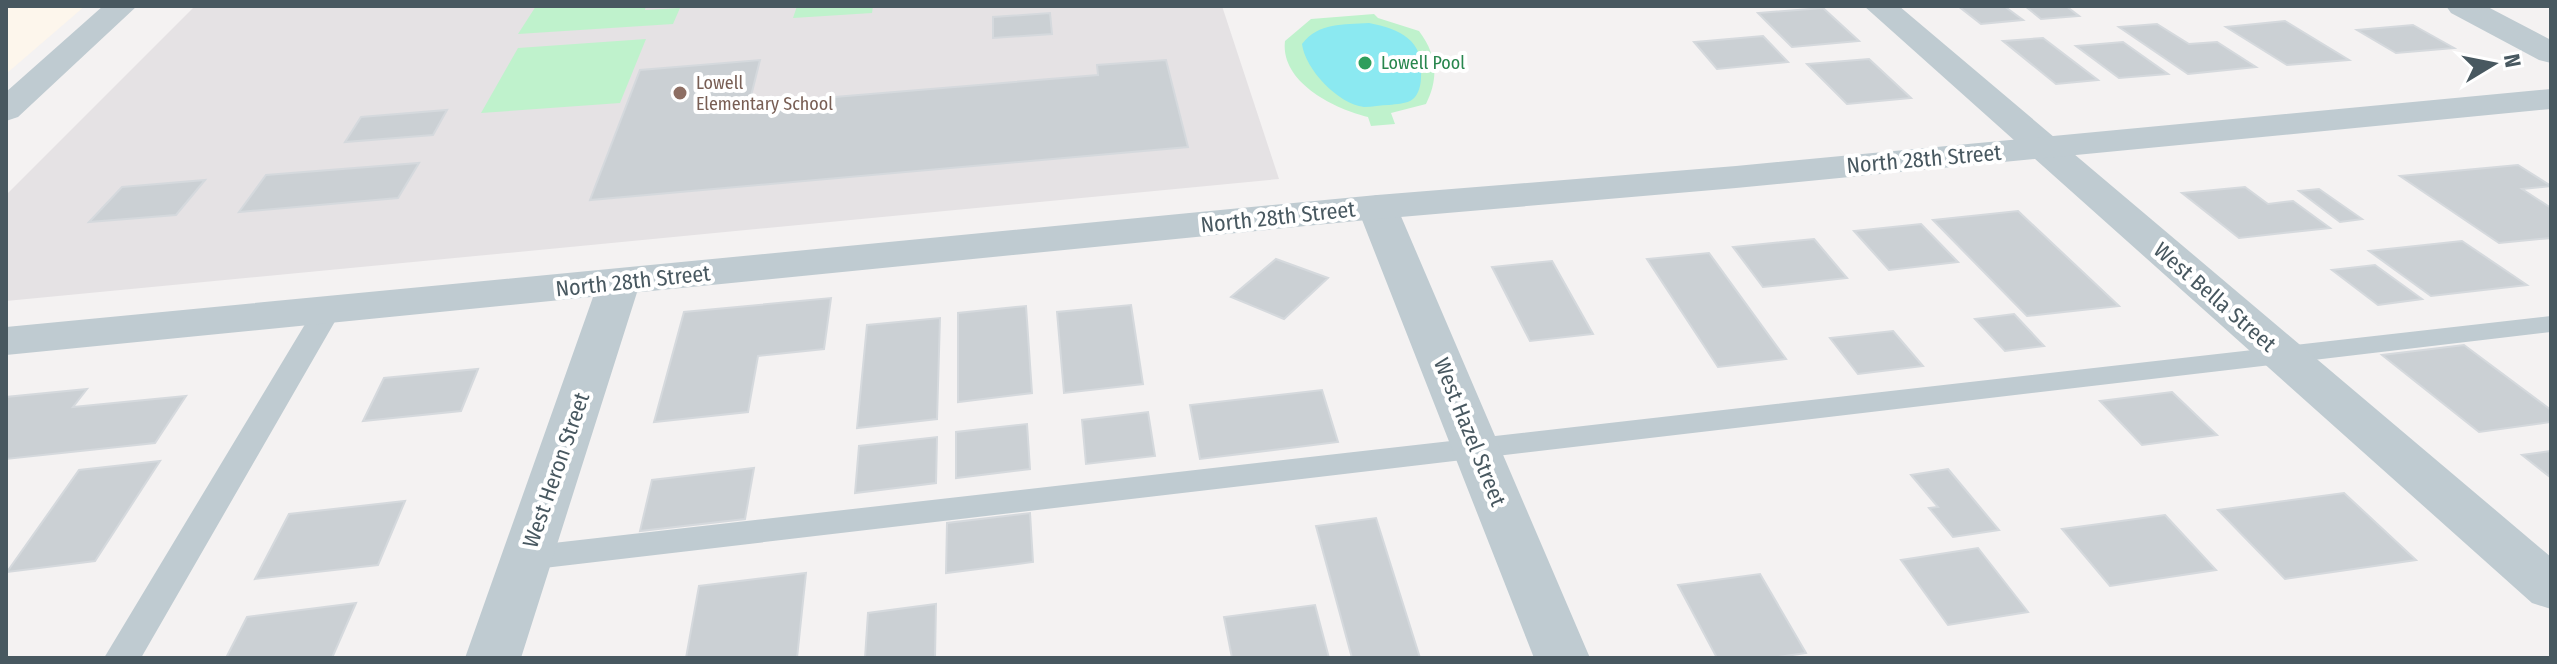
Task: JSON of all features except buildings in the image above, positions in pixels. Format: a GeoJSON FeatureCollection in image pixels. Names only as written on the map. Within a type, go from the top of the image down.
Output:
{"type":"FeatureCollection","features":[{"type":"Feature","properties":{"kind":"street"},"geometry":{"type":"LineString","coordinates":[[6,110],[121,6]]}},
{"type":"Feature","properties":{"kind":"street","name":"West Bella Street"},"geometry":{"type":"LineString","coordinates":[[1880,6],[2551,588]]}},
{"type":"Feature","properties":{"kind":"street"},"geometry":{"type":"LineString","coordinates":[[2462,6],[2551,53]]}},
{"type":"Feature","properties":{"kind":"street","name":"North 28th Street"},"geometry":{"type":"LineString","coordinates":[[6,341],[1377,207],[2551,99]]}},
{"type":"Feature","properties":{"kind":"street","name":"West Hazel Street"},"geometry":{"type":"LineString","coordinates":[[1377,207],[1562,658]]}},
{"type":"Feature","properties":{"kind":"street","name":"West Heron Street"},"geometry":{"type":"LineString","coordinates":[[493,658],[619,283]]}},
{"type":"Feature","properties":{"kind":"lane"},"geometry":{"type":"LineString","coordinates":[[122,658],[327,311]]}},
{"type":"Feature","properties":{"kind":"lane"},"geometry":{"type":"LineString","coordinates":[[527,558],[2551,324]]}},
{"type":"Feature","properties":{"kind":"shaded area"},"geometry":{"type":"Polygon","coordinates":[[[6,6],[85,6],[6,74],[6,6]]]}},
{"type":"Feature","properties":{"kind":"shaded area","name":"Lowell Elementary School"},"geometry":{"type":"Polygon","coordinates":[[[195,6],[1222,6],[1279,179],[6,301],[6,195],[195,6]]]}},
{"type":"Feature","properties":{"kind":"green space"},"geometry":{"type":"Polygon","coordinates":[[[536,6],[646,6],[645,10],[680,8],[673,24],[518,34],[536,6]]]}},
{"type":"Feature","properties":{"kind":"green space"},"geometry":{"type":"Polygon","coordinates":[[[797,6],[873,6],[872,13],[793,18],[797,6]]]}},
{"type":"Feature","properties":{"kind":"green space","name":"Lowell Pool"},"geometry":{"type":"Polygon","coordinates":[[[1374,14],[1419,31],[1433,58],[1434,76],[1426,104],[1391,113],[1395,124],[1371,126],[1368,117],[1340,108],[1300,81],[1286,56],[1285,41],[1311,19],[1374,14]]]}},
{"type":"Feature","properties":{"kind":"green space"},"geometry":{"type":"Polygon","coordinates":[[[646,39],[620,103],[481,113],[518,48],[646,39]]]}},
{"type":"Feature","properties":{"kind":"water","name":"Lowell Pool"},"geometry":{"type":"Polygon","coordinates":[[[1369,23],[1400,33],[1408,38],[1419,54],[1421,80],[1418,92],[1411,101],[1367,107],[1354,104],[1324,84],[1309,64],[1302,44],[1316,32],[1332,26],[1369,23]]]}},
{"type":"Feature","properties":{"kind":"place","name":"Lowell Pool"},"geometry":{"type":"Point","coordinates":[1365,63]}},
{"type":"Feature","properties":{"kind":"place","name":"Lowell Elementary School"},"geometry":{"type":"Point","coordinates":[680,93]}}]}
